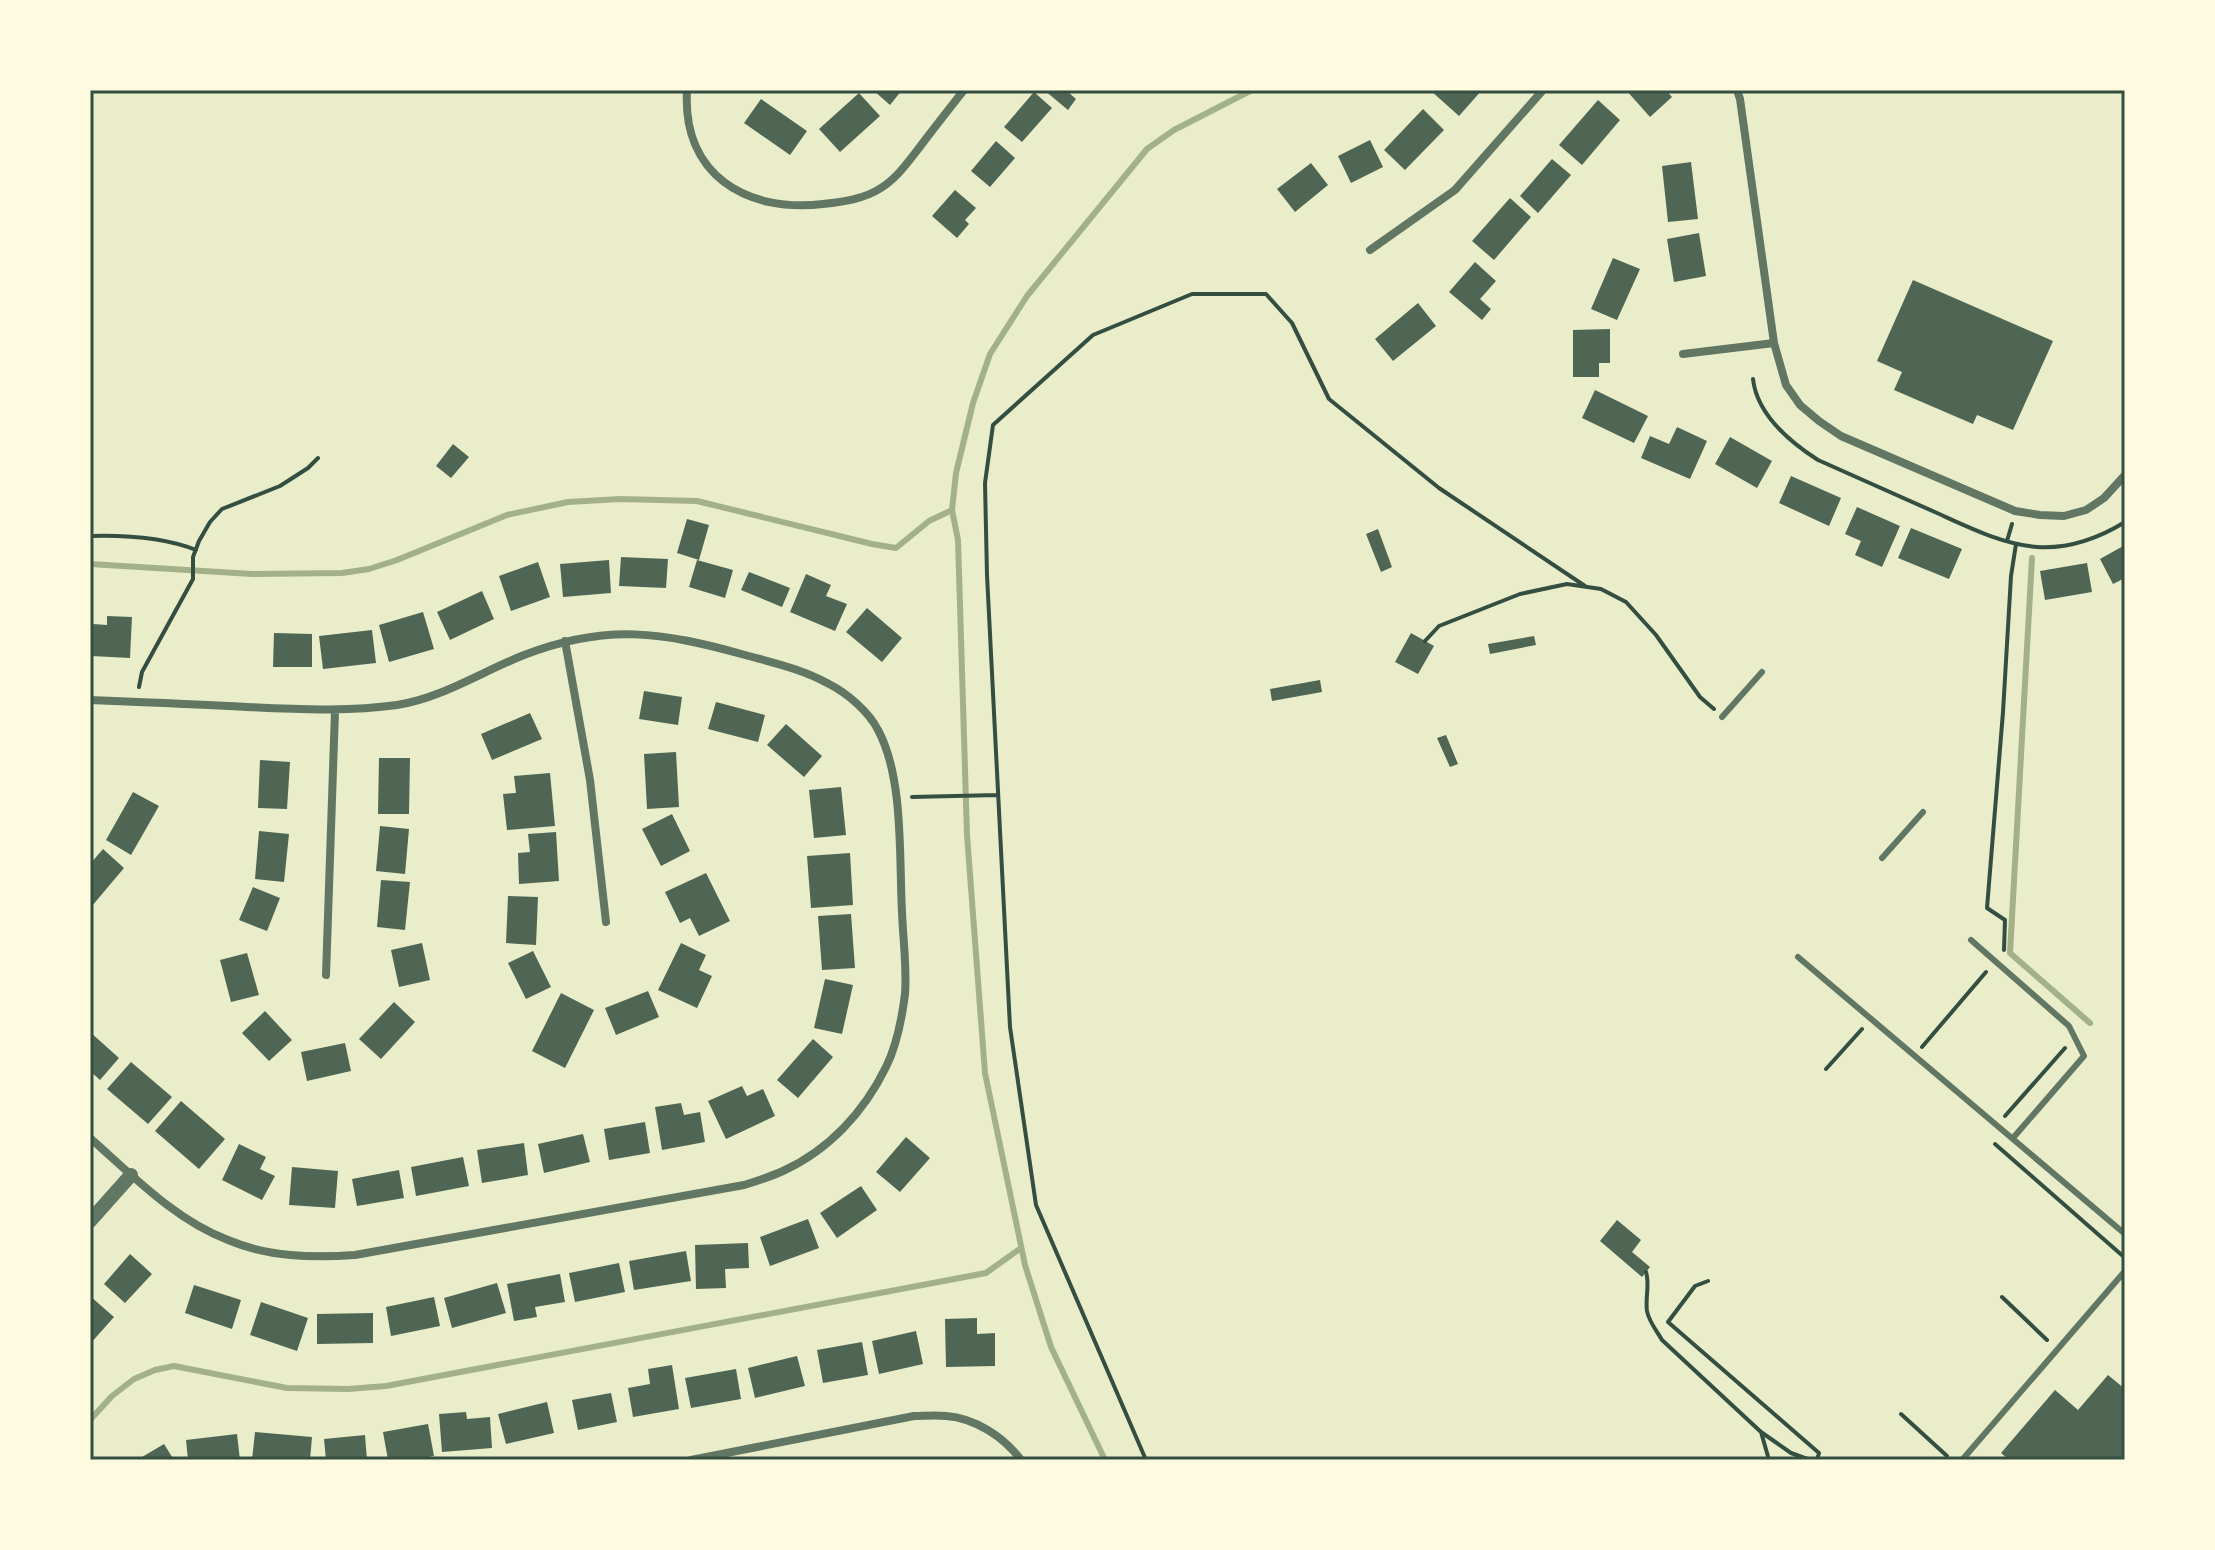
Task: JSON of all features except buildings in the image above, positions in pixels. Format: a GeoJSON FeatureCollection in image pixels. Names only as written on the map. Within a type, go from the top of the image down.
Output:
{"type":"FeatureCollection","features":[{"type":"Feature","properties":{"kind":"street"},"geometry":{"type":"LineString","coordinates":[[687,90],[690,131],[699,155],[712,173],[745,195],[768,203],[806,206],[842,202],[880,188],[900,171],[964,90]]}},
{"type":"Feature","properties":{"kind":"street"},"geometry":{"type":"LineString","coordinates":[[1370,250],[1455,190],[1543,90]]}},
{"type":"Feature","properties":{"kind":"street"},"geometry":{"type":"LineString","coordinates":[[1737,90],[1774,343],[1786,385],[1800,405],[1841,436],[2015,511],[2064,516],[2086,510],[2104,498],[2125,475]]}},
{"type":"Feature","properties":{"kind":"street"},"geometry":{"type":"LineString","coordinates":[[1683,354],[1774,343]]}},
{"type":"Feature","properties":{"kind":"street"},"geometry":{"type":"LineString","coordinates":[[90,700],[335,711],[401,704],[425,698],[524,655],[593,635],[658,634],[805,672],[833,686],[857,704],[877,728],[888,757],[896,798],[905,990],[900,1026],[888,1063],[871,1094],[847,1125],[819,1151],[782,1171],[744,1185],[355,1255],[318,1257],[282,1254],[229,1241],[203,1229],[131,1175],[90,1138]]}},
{"type":"Feature","properties":{"kind":"street"},"geometry":{"type":"LineString","coordinates":[[565,641],[590,780],[606,922]]}},
{"type":"Feature","properties":{"kind":"street"},"geometry":{"type":"LineString","coordinates":[[326,975],[335,711]]}},
{"type":"Feature","properties":{"kind":"street"},"geometry":{"type":"LineString","coordinates":[[90,1221],[131,1175]]}},
{"type":"Feature","properties":{"kind":"street"},"geometry":{"type":"LineString","coordinates":[[691,1460],[914,1416],[948,1416],[975,1424],[998,1436],[1021,1460]]}},
{"type":"Feature","properties":{"kind":"lane"},"geometry":{"type":"LineString","coordinates":[[1722,717],[1762,672]]}},
{"type":"Feature","properties":{"kind":"lane"},"geometry":{"type":"LineString","coordinates":[[1882,858],[1923,812]]}},
{"type":"Feature","properties":{"kind":"lane"},"geometry":{"type":"LineString","coordinates":[[1971,940],[2069,1026],[2084,1056],[2013,1138]]}},
{"type":"Feature","properties":{"kind":"lane"},"geometry":{"type":"LineString","coordinates":[[1798,957],[2125,1234]]}},
{"type":"Feature","properties":{"kind":"lane"},"geometry":{"type":"LineString","coordinates":[[1962,1460],[2125,1271]]}},
{"type":"Feature","properties":{"kind":"path"},"geometry":{"type":"LineString","coordinates":[[1146,1460],[1036,1205],[1010,1027],[997,795],[985,483],[993,425],[1093,335],[1192,294],[1266,294],[1292,323],[1329,399],[1439,488],[1585,586]]}},
{"type":"Feature","properties":{"kind":"path"},"geometry":{"type":"LineString","coordinates":[[1753,379],[1754,390],[1779,429],[1797,447],[1818,460],[1974,529],[2016,544],[2061,546],[2104,535],[2125,522]]}},
{"type":"Feature","properties":{"kind":"path"},"geometry":{"type":"LineString","coordinates":[[139,690],[142,672],[193,579],[193,557],[210,522],[222,509],[280,486],[318,458]]}},
{"type":"Feature","properties":{"kind":"path"},"geometry":{"type":"LineString","coordinates":[[90,536],[120,535],[153,539],[196,550]]}},
{"type":"Feature","properties":{"kind":"path"},"geometry":{"type":"LineString","coordinates":[[1915,1055],[2004,952],[2005,920],[1987,908],[2011,576],[2016,544]]}},
{"type":"Feature","properties":{"kind":"path"},"geometry":{"type":"LineString","coordinates":[[1425,641],[1439,626],[1520,594],[1567,584],[1601,589],[1626,602],[1656,635],[1700,697],[1722,717]]}},
{"type":"Feature","properties":{"kind":"path"},"geometry":{"type":"LineString","coordinates":[[896,798],[997,795]]}},
{"type":"Feature","properties":{"kind":"path"},"geometry":{"type":"LineString","coordinates":[[1826,1069],[1862,1029],[1873,1038]]}},
{"type":"Feature","properties":{"kind":"path"},"geometry":{"type":"LineString","coordinates":[[2075,1037],[1987,1137],[2125,1258]]}},
{"type":"Feature","properties":{"kind":"path"},"geometry":{"type":"LineString","coordinates":[[1646,1272],[1649,1281],[1647,1308],[1662,1340],[1761,1432],[1791,1453],[1810,1460]]}},
{"type":"Feature","properties":{"kind":"path"},"geometry":{"type":"LineString","coordinates":[[1708,1281],[1695,1286],[1668,1322],[1819,1453],[1817,1460]]}},
{"type":"Feature","properties":{"kind":"path"},"geometry":{"type":"LineString","coordinates":[[2002,1297],[2049,1341]]}},
{"type":"Feature","properties":{"kind":"path"},"geometry":{"type":"LineString","coordinates":[[1901,1414],[1947,1456]]}},
{"type":"Feature","properties":{"kind":"path"},"geometry":{"type":"LineString","coordinates":[[1761,1432],[1769,1460]]}},
{"type":"Feature","properties":{"kind":"waterway"},"geometry":{"type":"LineString","coordinates":[[1105,1460],[1051,1347],[1025,1265],[985,1073],[967,835],[958,540],[952,510],[956,473],[973,403],[990,354],[1027,296],[1147,149],[1174,130],[1252,90]]}},
{"type":"Feature","properties":{"kind":"waterway"},"geometry":{"type":"LineString","coordinates":[[90,564],[252,574],[342,573],[397,560],[507,515],[568,502],[620,499],[697,501],[896,548],[929,521],[952,510]]}},
{"type":"Feature","properties":{"kind":"waterway"},"geometry":{"type":"LineString","coordinates":[[2032,558],[2010,953],[2090,1023]]}},
{"type":"Feature","properties":{"kind":"waterway"},"geometry":{"type":"LineString","coordinates":[[90,1420],[112,1396],[134,1379],[174,1366],[287,1388],[386,1386],[986,1273],[1021,1248]]}}]}
